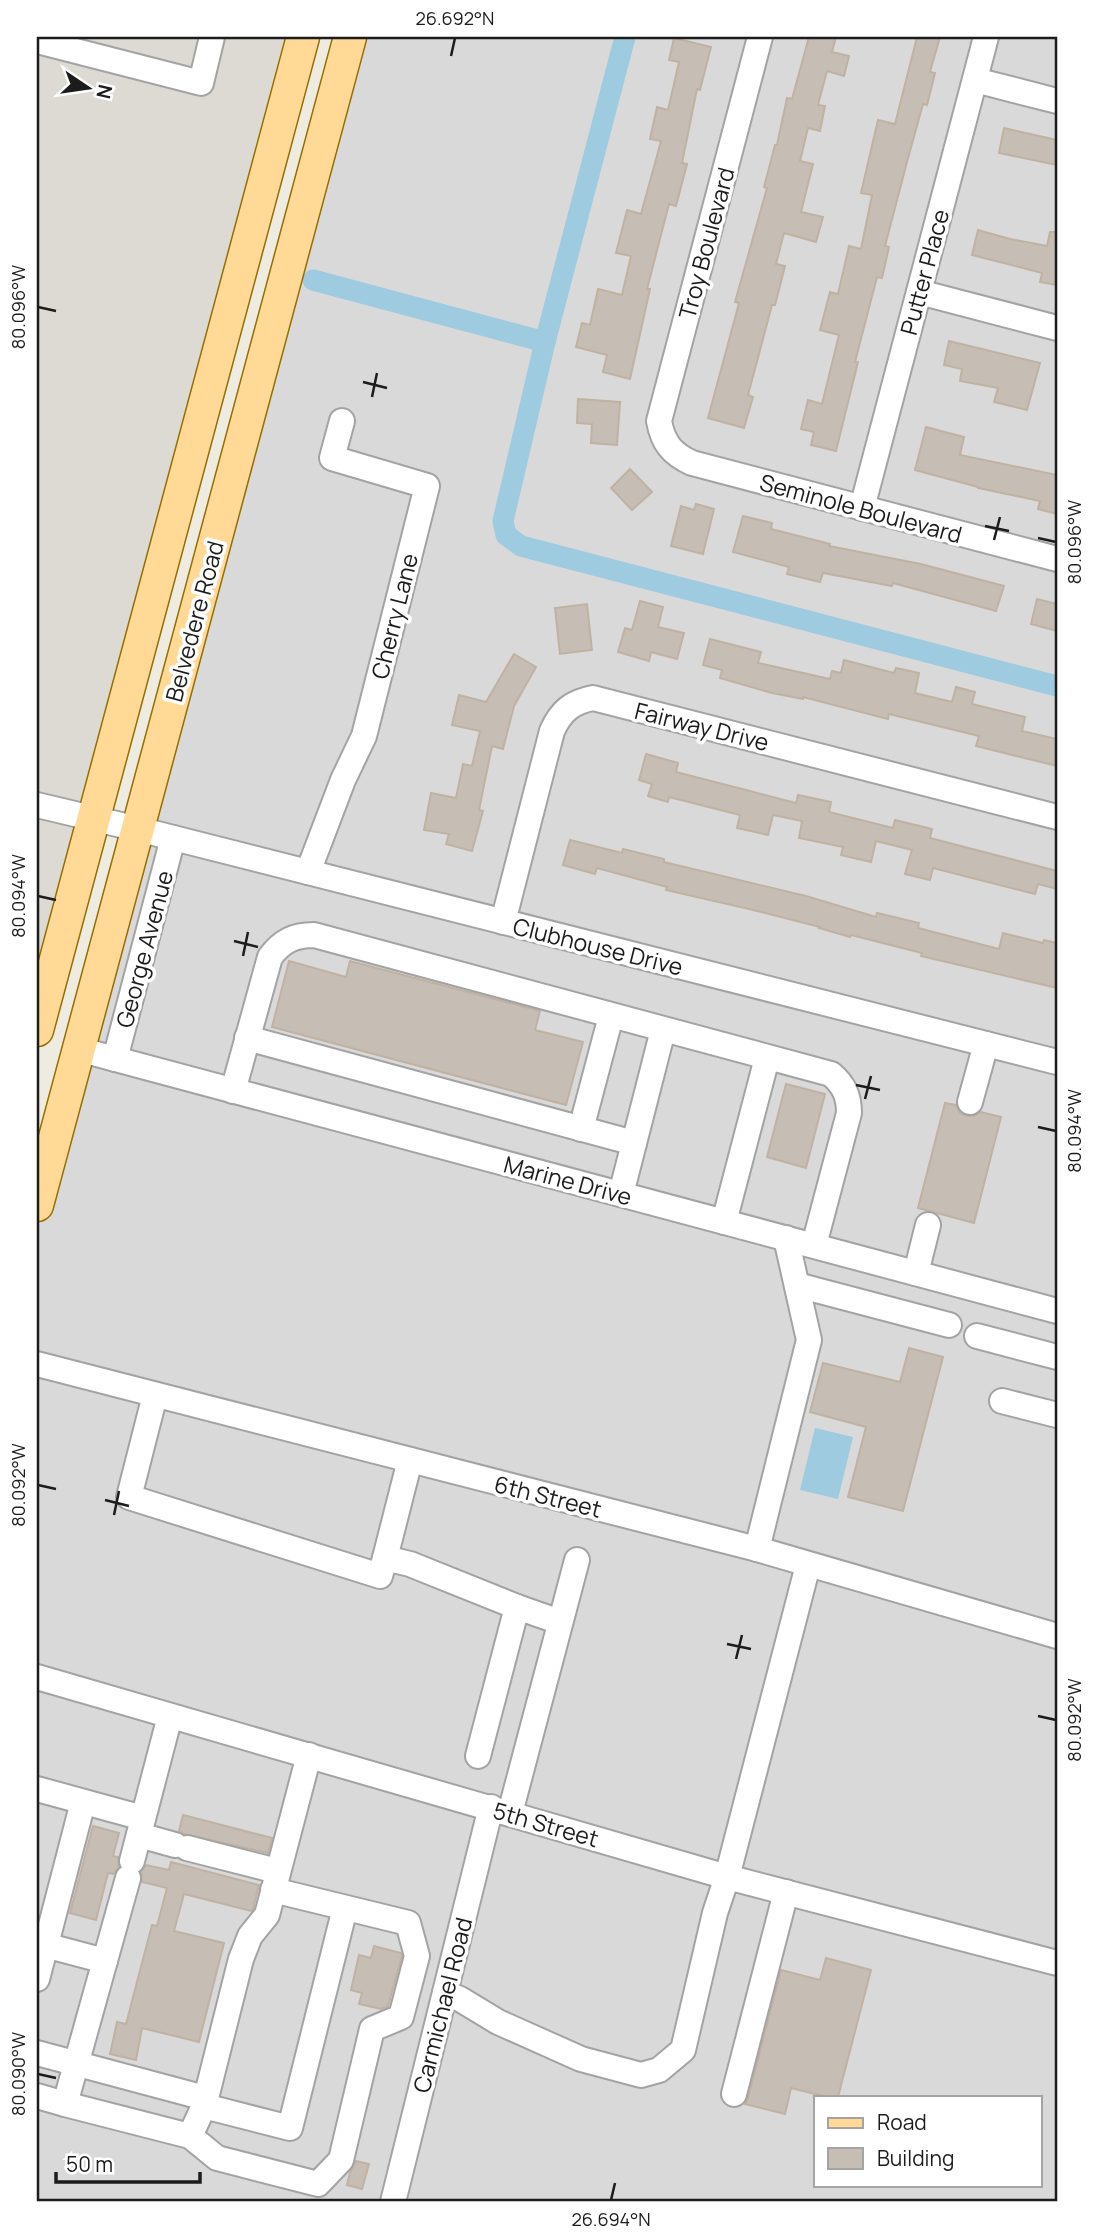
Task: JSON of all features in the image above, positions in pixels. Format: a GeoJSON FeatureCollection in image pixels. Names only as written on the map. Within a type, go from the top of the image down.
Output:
{"type":"FeatureCollection","features":[{"type":"Feature","properties":{"kind":"main road","name":"Belvedere Road"},"geometry":{"type":"LineString","coordinates":[[37,1030],[303,37]]}},
{"type":"Feature","properties":{"kind":"main road","name":"Belvedere Road"},"geometry":{"type":"LineString","coordinates":[[37,1205],[350,37]]}},
{"type":"Feature","properties":{"kind":"street"},"geometry":{"type":"LineString","coordinates":[[37,41],[201,83],[212,37]]}},
{"type":"Feature","properties":{"kind":"street","name":"Troy Boulevard"},"geometry":{"type":"LineString","coordinates":[[669,447],[662,435],[659,421],[760,37]]}},
{"type":"Feature","properties":{"kind":"street","name":"Putter Place"},"geometry":{"type":"LineString","coordinates":[[862,508],[986,37]]}},
{"type":"Feature","properties":{"kind":"street"},"geometry":{"type":"LineString","coordinates":[[975,80],[1057,101]]}},
{"type":"Feature","properties":{"kind":"street"},"geometry":{"type":"LineString","coordinates":[[919,292],[1057,328]]}},
{"type":"Feature","properties":{"kind":"street","name":"Cherry Lane"},"geometry":{"type":"LineString","coordinates":[[309,872],[343,780],[364,736],[427,486],[332,458],[342,421]]}},
{"type":"Feature","properties":{"kind":"street","name":"Seminole Boulevard"},"geometry":{"type":"LineString","coordinates":[[669,447],[679,457],[692,463],[1057,559]]}},
{"type":"Feature","properties":{"kind":"street","name":"Fairway Drive"},"geometry":{"type":"LineString","coordinates":[[503,922],[552,731],[567,708],[579,701],[593,698],[1057,817]]}},
{"type":"Feature","properties":{"kind":"street","name":"Clubhouse Drive"},"geometry":{"type":"LineString","coordinates":[[37,805],[1057,1062]]}},
{"type":"Feature","properties":{"kind":"street","name":"George Avenue"},"geometry":{"type":"LineString","coordinates":[[116,1059],[173,838]]}},
{"type":"Feature","properties":{"kind":"street"},"geometry":{"type":"LineString","coordinates":[[233,1091],[270,957],[278,946],[288,939],[300,935],[314,935],[831,1074],[840,1082],[849,1102],[849,1113],[814,1245]]}},
{"type":"Feature","properties":{"kind":"street"},"geometry":{"type":"LineString","coordinates":[[580,1129],[611,1016]]}},
{"type":"Feature","properties":{"kind":"street"},"geometry":{"type":"LineString","coordinates":[[621,1194],[663,1030]]}},
{"type":"Feature","properties":{"kind":"street"},"geometry":{"type":"LineString","coordinates":[[247,1038],[634,1143]]}},
{"type":"Feature","properties":{"kind":"street"},"geometry":{"type":"LineString","coordinates":[[970,1102],[986,1044]]}},
{"type":"Feature","properties":{"kind":"street","name":"Marine Drive"},"geometry":{"type":"LineString","coordinates":[[78,1049],[1057,1311]]}},
{"type":"Feature","properties":{"kind":"street"},"geometry":{"type":"LineString","coordinates":[[724,1222],[767,1058]]}},
{"type":"Feature","properties":{"kind":"street"},"geometry":{"type":"LineString","coordinates":[[916,1273],[928,1225]]}},
{"type":"Feature","properties":{"kind":"street"},"geometry":{"type":"LineString","coordinates":[[757,1549],[809,1340],[786,1238]]}},
{"type":"Feature","properties":{"kind":"street"},"geometry":{"type":"LineString","coordinates":[[797,1284],[949,1325]]}},
{"type":"Feature","properties":{"kind":"street"},"geometry":{"type":"LineString","coordinates":[[977,1336],[1057,1357]]}},
{"type":"Feature","properties":{"kind":"street","name":"6th Street"},"geometry":{"type":"LineString","coordinates":[[37,1364],[757,1549],[1057,1636]]}},
{"type":"Feature","properties":{"kind":"street"},"geometry":{"type":"LineString","coordinates":[[155,1395],[129,1497],[380,1576],[410,1460]]}},
{"type":"Feature","properties":{"kind":"street"},"geometry":{"type":"LineString","coordinates":[[1002,1401],[1057,1415]]}},
{"type":"Feature","properties":{"kind":"street"},"geometry":{"type":"LineString","coordinates":[[385,1558],[410,1564],[560,1622]]}},
{"type":"Feature","properties":{"kind":"street","name":"Carmichael Road"},"geometry":{"type":"LineString","coordinates":[[393,2202],[445,1993],[577,1560]]}},
{"type":"Feature","properties":{"kind":"street"},"geometry":{"type":"LineString","coordinates":[[445,1993],[498,2022],[581,2059],[640,2075],[659,2070],[683,2050],[715,1913],[727,1877],[808,1564]]}},
{"type":"Feature","properties":{"kind":"street"},"geometry":{"type":"LineString","coordinates":[[478,1756],[517,1607]]}},
{"type":"Feature","properties":{"kind":"street","name":"5th Street"},"geometry":{"type":"LineString","coordinates":[[37,1677],[727,1877],[1057,1964]]}},
{"type":"Feature","properties":{"kind":"street"},"geometry":{"type":"LineString","coordinates":[[65,2104],[170,1716]]}},
{"type":"Feature","properties":{"kind":"street"},"geometry":{"type":"LineString","coordinates":[[190,2136],[204,2102],[241,1959],[250,1936],[267,1915],[309,1755]]}},
{"type":"Feature","properties":{"kind":"street"},"geometry":{"type":"LineString","coordinates":[[37,1789],[83,1802],[181,1846],[345,1908],[408,1923],[417,1956],[401,2017],[372,2029],[341,2160],[318,2184],[217,2158],[190,2136],[37,2096]]}},
{"type":"Feature","properties":{"kind":"street"},"geometry":{"type":"LineString","coordinates":[[37,1979],[41,1944],[83,1802]]}},
{"type":"Feature","properties":{"kind":"street"},"geometry":{"type":"LineString","coordinates":[[734,2094],[786,1892]]}},
{"type":"Feature","properties":{"kind":"street"},"geometry":{"type":"LineString","coordinates":[[37,2053],[290,2128],[345,1908]]}},
{"type":"Feature","properties":{"kind":"street"},"geometry":{"type":"LineString","coordinates":[[41,1944],[105,1961]]}},
{"type":"Feature","properties":{"kind":"shaded area"},"geometry":{"type":"Polygon","coordinates":[[[37,37],[285,37],[37,964],[37,37]]]}},
{"type":"Feature","properties":{"kind":"shaded area"},"geometry":{"type":"Polygon","coordinates":[[[350,37],[1057,37],[1057,2202],[37,2202],[37,1205],[350,37]]]}},
{"type":"Feature","properties":{"kind":"water"},"geometry":{"type":"Polygon","coordinates":[[[815,1428],[853,1437],[838,1499],[800,1490],[815,1428]]]}},
{"type":"Feature","properties":{"kind":"building"},"geometry":{"type":"Polygon","coordinates":[[[809,37],[836,37],[832,52],[849,56],[844,76],[827,71],[818,105],[825,106],[820,131],[808,128],[800,161],[813,164],[801,212],[823,217],[816,242],[784,233],[776,264],[785,266],[748,395],[753,397],[744,428],[708,418],[739,303],[735,302],[767,188],[764,187],[787,98],[792,99],[809,37]]]}},
{"type":"Feature","properties":{"kind":"building"},"geometry":{"type":"Polygon","coordinates":[[[917,37],[940,37],[930,72],[935,73],[927,105],[923,104],[885,246],[889,247],[882,278],[877,277],[836,451],[811,445],[814,432],[801,429],[808,400],[822,404],[839,335],[820,330],[830,292],[838,294],[849,246],[861,249],[872,195],[861,193],[878,120],[895,124],[917,37]]]}},
{"type":"Feature","properties":{"kind":"building"},"geometry":{"type":"Polygon","coordinates":[[[674,38],[711,47],[700,90],[697,89],[682,163],[687,164],[676,206],[669,204],[647,289],[650,289],[630,379],[603,372],[607,355],[576,347],[582,323],[590,325],[598,289],[622,295],[631,256],[616,253],[627,210],[641,214],[661,141],[650,139],[657,107],[668,110],[679,62],[669,60],[674,38]]]}},
{"type":"Feature","properties":{"kind":"building"},"geometry":{"type":"Polygon","coordinates":[[[1004,128],[1057,140],[1057,165],[999,153],[1004,128]]]}},
{"type":"Feature","properties":{"kind":"building"},"geometry":{"type":"Polygon","coordinates":[[[978,230],[1047,246],[1050,232],[1057,232],[1057,285],[1040,282],[1042,273],[972,255],[978,230]]]}},
{"type":"Feature","properties":{"kind":"building"},"geometry":{"type":"Polygon","coordinates":[[[949,341],[1040,363],[1027,410],[994,402],[998,388],[960,381],[962,369],[944,365],[949,341]]]}},
{"type":"Feature","properties":{"kind":"building"},"geometry":{"type":"Polygon","coordinates":[[[578,399],[620,402],[617,445],[591,443],[592,424],[577,423],[578,399]]]}},
{"type":"Feature","properties":{"kind":"building"},"geometry":{"type":"Polygon","coordinates":[[[926,427],[964,437],[960,455],[1057,475],[1057,514],[1038,509],[1040,501],[978,488],[915,470],[926,427]]]}},
{"type":"Feature","properties":{"kind":"building"},"geometry":{"type":"Polygon","coordinates":[[[630,469],[652,492],[632,510],[611,488],[630,469]]]}},
{"type":"Feature","properties":{"kind":"building"},"geometry":{"type":"Polygon","coordinates":[[[696,504],[714,509],[703,554],[671,546],[681,506],[694,510],[696,504]]]}},
{"type":"Feature","properties":{"kind":"building"},"geometry":{"type":"Polygon","coordinates":[[[743,516],[772,523],[771,529],[830,544],[829,546],[921,564],[1004,586],[996,611],[893,583],[892,586],[823,573],[820,582],[787,574],[789,567],[733,552],[743,516]]]}},
{"type":"Feature","properties":{"kind":"building"},"geometry":{"type":"Polygon","coordinates":[[[1037,599],[1057,604],[1057,631],[1031,624],[1037,599]]]}},
{"type":"Feature","properties":{"kind":"building"},"geometry":{"type":"Polygon","coordinates":[[[640,601],[663,607],[658,627],[684,633],[677,659],[651,652],[649,661],[618,652],[625,628],[632,630],[640,601]]]}},
{"type":"Feature","properties":{"kind":"building"},"geometry":{"type":"Polygon","coordinates":[[[587,604],[592,650],[560,654],[555,608],[587,604]]]}},
{"type":"Feature","properties":{"kind":"building"},"geometry":{"type":"Polygon","coordinates":[[[710,639],[761,652],[758,663],[830,679],[832,671],[841,673],[844,660],[894,673],[896,668],[919,673],[915,693],[952,702],[956,687],[975,692],[972,704],[1025,717],[1022,731],[1057,739],[1057,766],[976,746],[979,736],[889,714],[888,719],[803,697],[772,693],[720,678],[722,670],[703,665],[710,639]]]}},
{"type":"Feature","properties":{"kind":"building"},"geometry":{"type":"Polygon","coordinates":[[[514,654],[536,667],[514,706],[503,749],[492,746],[479,810],[483,811],[472,851],[446,844],[449,834],[424,830],[431,793],[456,798],[463,764],[472,766],[480,731],[452,725],[459,695],[486,702],[514,654]]]}},
{"type":"Feature","properties":{"kind":"building"},"geometry":{"type":"Polygon","coordinates":[[[646,754],[678,763],[676,772],[796,803],[798,795],[831,802],[829,812],[893,828],[895,820],[932,829],[930,838],[1057,871],[1057,889],[1038,884],[1035,894],[933,868],[930,880],[905,874],[912,850],[876,841],[871,862],[841,855],[843,847],[799,838],[802,821],[773,815],[768,835],[737,828],[740,815],[669,797],[668,802],[648,796],[652,784],[639,780],[646,754]]]}},
{"type":"Feature","properties":{"kind":"building"},"geometry":{"type":"Polygon","coordinates":[[[570,840],[622,853],[623,849],[664,859],[664,862],[806,896],[876,917],[877,913],[919,923],[918,928],[999,949],[1003,933],[1043,943],[1044,940],[1057,943],[1057,988],[666,890],[667,887],[597,868],[595,874],[563,865],[570,840]]]}},
{"type":"Feature","properties":{"kind":"building"},"geometry":{"type":"Polygon","coordinates":[[[289,961],[346,977],[350,961],[540,1011],[535,1030],[583,1042],[566,1105],[272,1027],[289,961]]]}},
{"type":"Feature","properties":{"kind":"building"},"geometry":{"type":"Polygon","coordinates":[[[786,1084],[825,1094],[806,1168],[767,1157],[786,1084]]]}},
{"type":"Feature","properties":{"kind":"building"},"geometry":{"type":"Polygon","coordinates":[[[945,1103],[956,1105],[960,1113],[967,1116],[981,1112],[1001,1117],[974,1223],[918,1208],[945,1103]]]}},
{"type":"Feature","properties":{"kind":"building"},"geometry":{"type":"Polygon","coordinates":[[[909,1348],[943,1357],[903,1511],[848,1497],[866,1427],[810,1412],[823,1363],[900,1382],[909,1348]]]}},
{"type":"Feature","properties":{"kind":"building"},"geometry":{"type":"Polygon","coordinates":[[[183,1815],[272,1838],[268,1853],[184,1834],[179,1831],[183,1815]]]}},
{"type":"Feature","properties":{"kind":"building"},"geometry":{"type":"Polygon","coordinates":[[[93,1826],[119,1833],[113,1856],[118,1857],[119,1867],[114,1874],[108,1873],[96,1920],[70,1913],[93,1826]]]}},
{"type":"Feature","properties":{"kind":"building"},"geometry":{"type":"Polygon","coordinates":[[[171,1862],[259,1885],[253,1909],[251,1911],[184,1894],[174,1931],[224,1943],[199,2042],[142,2028],[136,2060],[110,2054],[117,2022],[126,2024],[152,1925],[157,1926],[167,1888],[142,1882],[141,1872],[146,1865],[169,1870],[171,1862]]]}},
{"type":"Feature","properties":{"kind":"building"},"geometry":{"type":"Polygon","coordinates":[[[374,1946],[401,1953],[402,1956],[388,2006],[381,2009],[359,2004],[362,1993],[351,1990],[359,1955],[371,1958],[374,1946]]]}},
{"type":"Feature","properties":{"kind":"building"},"geometry":{"type":"Polygon","coordinates":[[[826,1958],[871,1970],[838,2096],[823,2096],[791,2088],[785,2114],[745,2104],[781,1970],[820,1980],[826,1958]]]}},
{"type":"Feature","properties":{"kind":"building"},"geometry":{"type":"Polygon","coordinates":[[[356,2161],[369,2164],[362,2189],[347,2185],[356,2161]]]}},
{"type":"Feature","properties":{"kind":"waterway"},"geometry":{"type":"LineString","coordinates":[[625,37],[545,342],[503,521],[506,535],[521,546],[1057,686]]}},
{"type":"Feature","properties":{"kind":"waterway"},"geometry":{"type":"LineString","coordinates":[[313,280],[545,342]]}}]}
